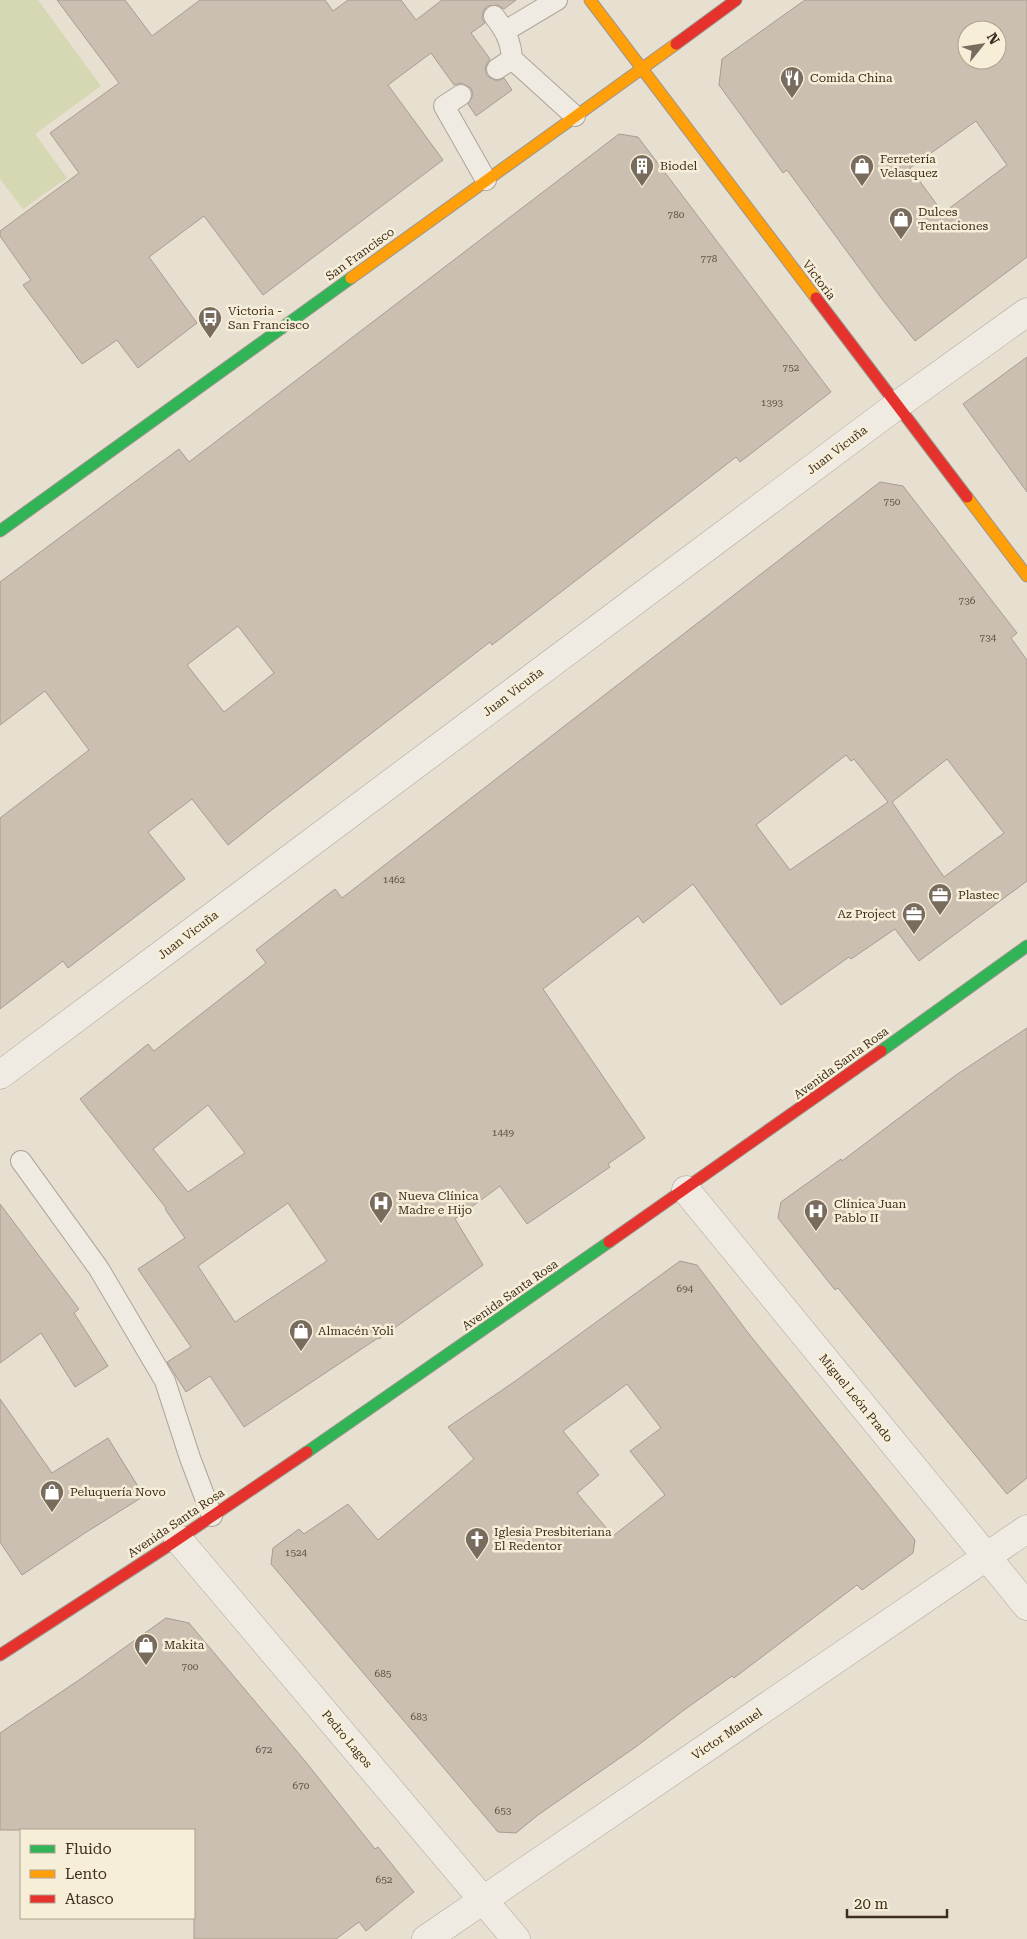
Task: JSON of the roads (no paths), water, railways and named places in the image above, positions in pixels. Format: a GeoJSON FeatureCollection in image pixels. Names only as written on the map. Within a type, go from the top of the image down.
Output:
{"type":"FeatureCollection","features":[{"type":"Feature","properties":{"kind":"main road","name":"Victoria"},"geometry":{"type":"LineString","coordinates":[[590,0],[896,406],[1027,576]]}},
{"type":"Feature","properties":{"kind":"main road","name":"San Francisco"},"geometry":{"type":"LineString","coordinates":[[0,531],[736,0]]}},
{"type":"Feature","properties":{"kind":"main road","name":"Avenida Santa Rosa"},"geometry":{"type":"LineString","coordinates":[[0,1655],[212,1516],[686,1190],[1027,946]]}},
{"type":"Feature","properties":{"kind":"street","name":"Juan Vicuña"},"geometry":{"type":"LineString","coordinates":[[0,1075],[896,406],[1027,312]]}},
{"type":"Feature","properties":{"kind":"street","name":"Miguel León Prado"},"geometry":{"type":"LineString","coordinates":[[686,1190],[1027,1606]]}},
{"type":"Feature","properties":{"kind":"street","name":"Víctor Manuel"},"geometry":{"type":"LineString","coordinates":[[426,1939],[1027,1529]]}},
{"type":"Feature","properties":{"kind":"street","name":"Pedro Lagos"},"geometry":{"type":"LineString","coordinates":[[178,1539],[516,1939]]}},
{"type":"Feature","properties":{"kind":"lane"},"geometry":{"type":"LineString","coordinates":[[557,0],[500,23],[511,44],[505,64],[574,116]]}},
{"type":"Feature","properties":{"kind":"lane"},"geometry":{"type":"LineString","coordinates":[[461,95],[444,106],[486,180]]}},
{"type":"Feature","properties":{"kind":"lane"},"geometry":{"type":"LineString","coordinates":[[21,1161],[99,1269],[165,1381],[190,1458],[212,1516]]}},
{"type":"Feature","properties":{"kind":"place","name":"Comida China"},"geometry":{"type":"Point","coordinates":[792,99]}},
{"type":"Feature","properties":{"kind":"place","name":"Biodel"},"geometry":{"type":"Point","coordinates":[642,187]}},
{"type":"Feature","properties":{"kind":"place","name":"Ferretería Velasquez"},"geometry":{"type":"Point","coordinates":[862,187]}},
{"type":"Feature","properties":{"kind":"place","name":"Dulces Tentaciones"},"geometry":{"type":"Point","coordinates":[901,240]}},
{"type":"Feature","properties":{"kind":"place","name":"Victoria - San Francisco"},"geometry":{"type":"Point","coordinates":[210,339]}},
{"type":"Feature","properties":{"kind":"place","name":"Plastec"},"geometry":{"type":"Point","coordinates":[940,916]}},
{"type":"Feature","properties":{"kind":"place","name":"Az Project"},"geometry":{"type":"Point","coordinates":[914,935]}},
{"type":"Feature","properties":{"kind":"place","name":"Nueva Clínica Madre e Hijo"},"geometry":{"type":"Point","coordinates":[381,1224]}},
{"type":"Feature","properties":{"kind":"place","name":"Clínica Juan Pablo II"},"geometry":{"type":"Point","coordinates":[816,1232]}},
{"type":"Feature","properties":{"kind":"place","name":"Almacén Yoli"},"geometry":{"type":"Point","coordinates":[301,1352]}},
{"type":"Feature","properties":{"kind":"place","name":"Peluquería Novo"},"geometry":{"type":"Point","coordinates":[52,1513]}},
{"type":"Feature","properties":{"kind":"place","name":"Iglesia Presbiteriana El Redentor"},"geometry":{"type":"Point","coordinates":[477,1560]}},
{"type":"Feature","properties":{"kind":"place","name":"Makita"},"geometry":{"type":"Point","coordinates":[146,1666]}}]}
